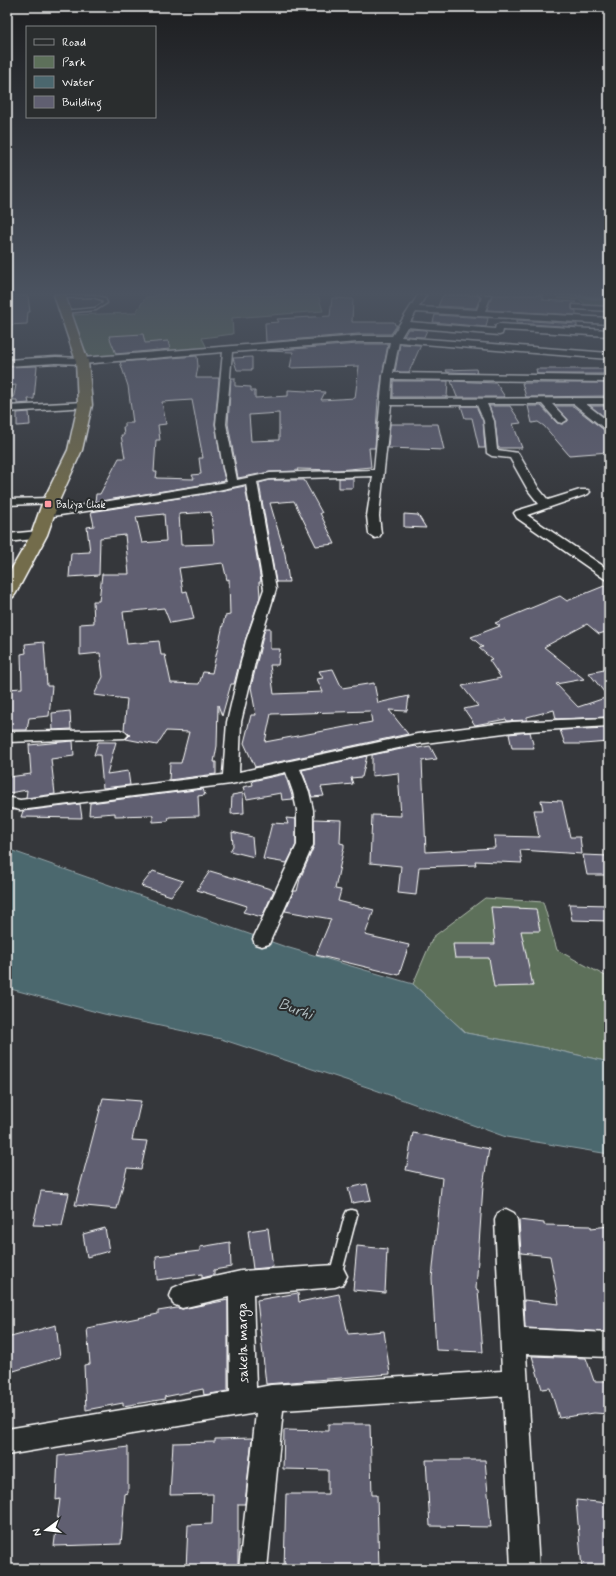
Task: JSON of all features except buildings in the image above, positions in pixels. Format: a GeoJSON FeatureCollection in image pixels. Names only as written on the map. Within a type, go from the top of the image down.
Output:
{"type":"FeatureCollection","features":[{"type":"Feature","properties":{"kind":"highway"},"geometry":{"type":"LineString","coordinates":[[7,593],[39,535],[49,507],[75,450],[85,405],[83,369]]}},
{"type":"Feature","properties":{"kind":"street"},"geometry":{"type":"LineString","coordinates":[[226,369],[222,424],[228,468],[233,484]]}},
{"type":"Feature","properties":{"kind":"street"},"geometry":{"type":"LineString","coordinates":[[375,534],[373,516],[383,440],[389,369]]}},
{"type":"Feature","properties":{"kind":"street"},"geometry":{"type":"LineString","coordinates":[[388,376],[609,379]]}},
{"type":"Feature","properties":{"kind":"street"},"geometry":{"type":"LineString","coordinates":[[481,401],[489,421],[492,453],[514,456],[534,490],[546,505]]}},
{"type":"Feature","properties":{"kind":"street"},"geometry":{"type":"LineString","coordinates":[[544,401],[562,420]]}},
{"type":"Feature","properties":{"kind":"street"},"geometry":{"type":"LineString","coordinates":[[576,401],[609,427]]}},
{"type":"Feature","properties":{"kind":"street"},"geometry":{"type":"LineString","coordinates":[[386,402],[609,401]]}},
{"type":"Feature","properties":{"kind":"street"},"geometry":{"type":"LineString","coordinates":[[7,409],[85,405]]}},
{"type":"Feature","properties":{"kind":"street"},"geometry":{"type":"LineString","coordinates":[[7,502],[49,507],[204,490],[250,479],[270,476],[378,473]]}},
{"type":"Feature","properties":{"kind":"street"},"geometry":{"type":"LineString","coordinates":[[231,779],[234,722],[253,641],[270,589],[250,479]]}},
{"type":"Feature","properties":{"kind":"street"},"geometry":{"type":"LineString","coordinates":[[584,492],[520,513],[521,516],[609,576]]}},
{"type":"Feature","properties":{"kind":"street"},"geometry":{"type":"LineString","coordinates":[[7,538],[39,535]]}},
{"type":"Feature","properties":{"kind":"street"},"geometry":{"type":"LineString","coordinates":[[7,802],[20,805],[231,779],[417,739],[512,727],[609,722]]}},
{"type":"Feature","properties":{"kind":"street"},"geometry":{"type":"LineString","coordinates":[[7,738],[120,735]]}},
{"type":"Feature","properties":{"kind":"street"},"geometry":{"type":"LineString","coordinates":[[262,939],[305,845],[305,810],[301,792],[291,766]]}},
{"type":"Feature","properties":{"kind":"street"},"geometry":{"type":"LineString","coordinates":[[506,1220],[525,1569]]}},
{"type":"Feature","properties":{"kind":"street","name":"sakela marga"},"geometry":{"type":"LineString","coordinates":[[182,1296],[241,1283],[335,1276]]}},
{"type":"Feature","properties":{"kind":"street","name":"sakela marga"},"geometry":{"type":"LineString","coordinates":[[241,1283],[243,1403]]}},
{"type":"Feature","properties":{"kind":"street"},"geometry":{"type":"LineString","coordinates":[[512,1341],[609,1345]]}},
{"type":"Feature","properties":{"kind":"street"},"geometry":{"type":"LineString","coordinates":[[7,1442],[270,1398],[514,1383]]}},
{"type":"Feature","properties":{"kind":"street"},"geometry":{"type":"LineString","coordinates":[[253,1569],[270,1398]]}},
{"type":"Feature","properties":{"kind":"lane"},"geometry":{"type":"LineString","coordinates":[[335,1276],[351,1215]]}},
{"type":"Feature","properties":{"kind":"green space"},"geometry":{"type":"Polygon","coordinates":[[[485,898],[543,902],[557,950],[609,978],[609,1062],[547,1048],[466,1033],[413,984],[433,937],[485,898]]]}},
{"type":"Feature","properties":{"kind":"water","name":"Burhi"},"geometry":{"type":"Polygon","coordinates":[[[7,849],[286,947],[413,984],[466,1033],[547,1048],[609,1062],[609,1154],[506,1137],[370,1088],[221,1039],[104,1014],[7,988],[7,849]]]}},
{"type":"Feature","properties":{"kind":"place","name":"Baliya Chok"},"geometry":{"type":"Point","coordinates":[48,504]}}]}
